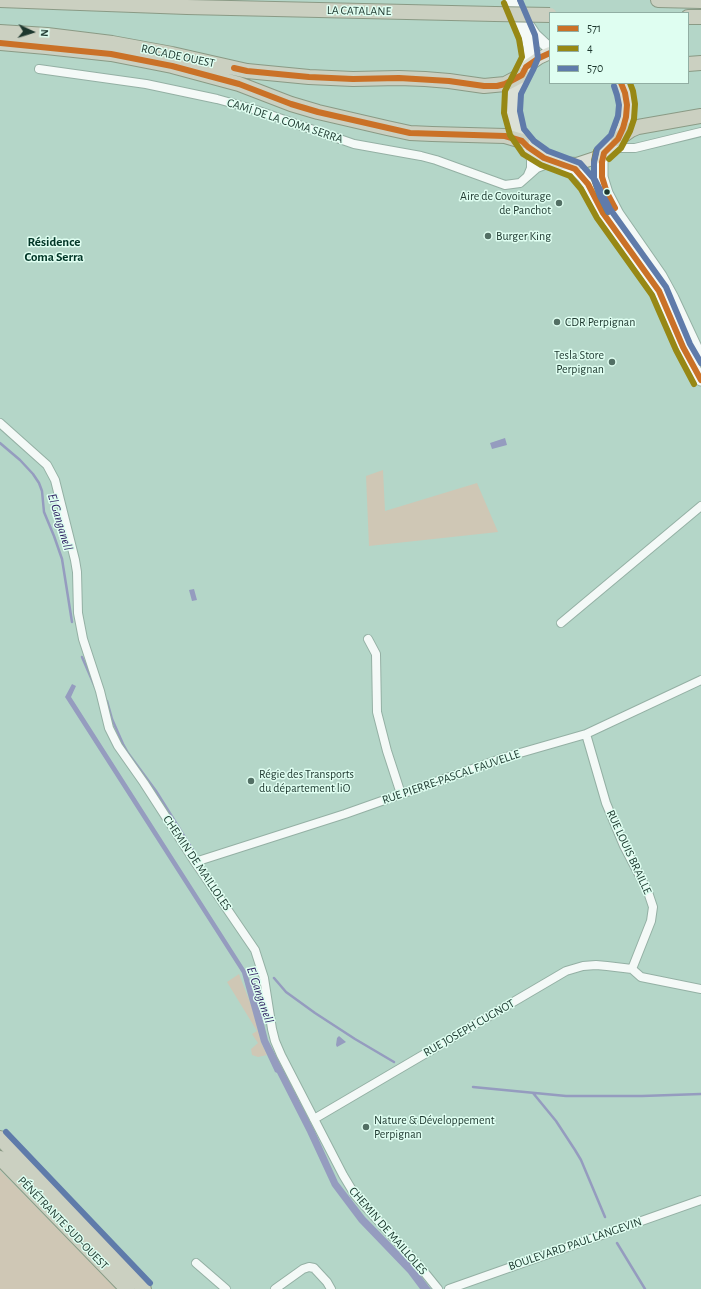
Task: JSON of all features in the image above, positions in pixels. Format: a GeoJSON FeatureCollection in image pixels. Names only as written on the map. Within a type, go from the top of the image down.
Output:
{"type":"FeatureCollection","features":[{"type":"Feature","properties":{"kind":"highway","name":"LA CATALANE"},"geometry":{"type":"LineString","coordinates":[[0,0],[187,8],[549,15]]}},
{"type":"Feature","properties":{"kind":"highway"},"geometry":{"type":"LineString","coordinates":[[658,0],[701,1]]}},
{"type":"Feature","properties":{"kind":"highway"},"geometry":{"type":"LineString","coordinates":[[689,17],[701,17]]}},
{"type":"Feature","properties":{"kind":"highway","name":"ROCADE OUEST"},"geometry":{"type":"LineString","coordinates":[[0,32],[47,35],[112,43],[172,54],[247,71],[309,76],[353,79],[425,79],[484,86],[505,84],[524,71]]}},
{"type":"Feature","properties":{"kind":"highway","name":"ROCADE OUEST"},"geometry":{"type":"LineString","coordinates":[[0,43],[111,54],[172,66],[239,84],[291,104],[318,112],[387,128],[432,134],[505,136],[525,144]]}},
{"type":"Feature","properties":{"kind":"highway"},"geometry":{"type":"LineString","coordinates":[[689,64],[701,63]]}},
{"type":"Feature","properties":{"kind":"highway"},"geometry":{"type":"LineString","coordinates":[[615,147],[631,130],[638,127],[701,116]]}},
{"type":"Feature","properties":{"kind":"highway","name":"PÉNÉTRANTE SUD-OUEST"},"geometry":{"type":"LineString","coordinates":[[0,1138],[144,1289]]}},
{"type":"Feature","properties":{"kind":"highway","name":"PÉNÉTRANTE SUD-OUEST"},"geometry":{"type":"LineString","coordinates":[[0,1158],[127,1289]]}},
{"type":"Feature","properties":{"kind":"main road"},"geometry":{"type":"LineString","coordinates":[[513,0],[535,36],[549,48]]}},
{"type":"Feature","properties":{"kind":"main road"},"geometry":{"type":"LineString","coordinates":[[513,0],[527,37],[530,58],[513,92],[512,112],[517,132],[525,144],[544,158],[575,169],[588,184],[603,213],[659,291],[683,347],[701,380]]}},
{"type":"Feature","properties":{"kind":"main road"},"geometry":{"type":"LineString","coordinates":[[524,71],[538,58],[549,53]]}},
{"type":"Feature","properties":{"kind":"main road"},"geometry":{"type":"LineString","coordinates":[[621,84],[625,93],[626,111],[623,128],[615,147],[602,162],[602,177],[607,193],[618,214],[661,276],[701,358]]}},
{"type":"Feature","properties":{"kind":"main road"},"geometry":{"type":"LineString","coordinates":[[555,162],[572,164],[586,162],[615,147]]}},
{"type":"Feature","properties":{"kind":"street","name":"CAMÍ DE LA COMA SERRA"},"geometry":{"type":"LineString","coordinates":[[39,69],[146,84],[217,99],[253,109],[354,144],[421,156],[504,185],[518,184],[537,168],[555,162]]}},
{"type":"Feature","properties":{"kind":"street"},"geometry":{"type":"LineString","coordinates":[[615,147],[648,145],[701,132]]}},
{"type":"Feature","properties":{"kind":"street"},"geometry":{"type":"LineString","coordinates":[[525,144],[531,160],[531,168],[526,178]]}},
{"type":"Feature","properties":{"kind":"street","name":"CHEMIN DE MAILLOLES"},"geometry":{"type":"LineString","coordinates":[[0,423],[47,465],[55,480],[75,560],[77,572],[78,613],[83,639],[100,691],[109,728],[118,746],[255,950],[264,978],[275,1041],[342,1175],[355,1195],[438,1289]]}},
{"type":"Feature","properties":{"kind":"street"},"geometry":{"type":"LineString","coordinates":[[561,623],[701,506]]}},
{"type":"Feature","properties":{"kind":"street"},"geometry":{"type":"LineString","coordinates":[[368,639],[376,654],[377,712],[387,752],[401,794]]}},
{"type":"Feature","properties":{"kind":"street","name":"RUE PIERRE-PASCAL FAUVELLE"},"geometry":{"type":"LineString","coordinates":[[195,862],[344,814],[506,757],[586,734],[701,680]]}},
{"type":"Feature","properties":{"kind":"street","name":"RUE LOUIS BRAILLE"},"geometry":{"type":"LineString","coordinates":[[586,734],[606,803],[624,846],[648,892],[653,907],[651,921],[632,969]]}},
{"type":"Feature","properties":{"kind":"street","name":"RUE JOSEPH CUGNOT"},"geometry":{"type":"LineString","coordinates":[[314,1118],[566,971],[583,966],[596,965],[632,969]]}},
{"type":"Feature","properties":{"kind":"street"},"geometry":{"type":"LineString","coordinates":[[632,969],[641,977],[701,989]]}},
{"type":"Feature","properties":{"kind":"street","name":"BOULEVARD PAUL LANGEVIN"},"geometry":{"type":"LineString","coordinates":[[449,1289],[701,1200]]}},
{"type":"Feature","properties":{"kind":"street"},"geometry":{"type":"LineString","coordinates":[[196,1263],[226,1289]]}},
{"type":"Feature","properties":{"kind":"street"},"geometry":{"type":"LineString","coordinates":[[275,1289],[309,1266],[314,1268],[327,1282],[331,1289]]}},
{"type":"Feature","properties":{"kind":"shaded area"},"geometry":{"type":"Polygon","coordinates":[[[383,470],[385,511],[477,483],[498,532],[369,546],[366,476],[383,470]]]}},
{"type":"Feature","properties":{"kind":"shaded area"},"geometry":{"type":"Polygon","coordinates":[[[239,974],[253,1010],[261,1042],[267,1055],[258,1057],[252,1055],[251,1049],[258,1043],[252,1034],[257,1031],[227,982],[239,974]]]}},
{"type":"Feature","properties":{"kind":"shaded area"},"geometry":{"type":"Polygon","coordinates":[[[0,1170],[116,1289],[0,1289],[0,1170]]]}},
{"type":"Feature","properties":{"kind":"water"},"geometry":{"type":"Polygon","coordinates":[[[505,438],[507,445],[492,449],[490,443],[505,438]]]}},
{"type":"Feature","properties":{"kind":"water"},"geometry":{"type":"Polygon","coordinates":[[[194,589],[197,600],[192,601],[189,590],[194,589]]]}},
{"type":"Feature","properties":{"kind":"water"},"geometry":{"type":"Polygon","coordinates":[[[72,684],[76,686],[71,697],[246,971],[260,1008],[268,1040],[314,1129],[338,1182],[365,1217],[414,1267],[431,1289],[420,1289],[408,1273],[359,1222],[332,1186],[307,1132],[261,1042],[242,973],[65,697],[72,684]]]}},
{"type":"Feature","properties":{"kind":"water"},"geometry":{"type":"Polygon","coordinates":[[[339,1036],[346,1042],[337,1047],[337,1038],[339,1036]]]}},
{"type":"Feature","properties":{"kind":"waterway","name":"El Ganganell"},"geometry":{"type":"LineString","coordinates":[[0,443],[20,460],[39,483],[42,491],[44,512],[62,559],[72,622]]}},
{"type":"Feature","properties":{"kind":"waterway"},"geometry":{"type":"LineString","coordinates":[[82,657],[95,687]]}},
{"type":"Feature","properties":{"kind":"waterway"},"geometry":{"type":"LineString","coordinates":[[107,701],[112,719],[128,753],[156,791],[196,855]]}},
{"type":"Feature","properties":{"kind":"waterway"},"geometry":{"type":"LineString","coordinates":[[274,978],[286,992],[315,1013],[394,1062]]}},
{"type":"Feature","properties":{"kind":"waterway"},"geometry":{"type":"LineString","coordinates":[[473,1087],[566,1096],[701,1094]]}},
{"type":"Feature","properties":{"kind":"waterway"},"geometry":{"type":"LineString","coordinates":[[533,1093],[556,1121],[581,1160],[605,1217]]}},
{"type":"Feature","properties":{"kind":"waterway"},"geometry":{"type":"LineString","coordinates":[[617,1243],[645,1289]]}},
{"type":"Feature","properties":{"kind":"transit line","name":"570"},"geometry":{"type":"LineString","coordinates":[[520,0],[535,35],[538,58],[521,94],[520,111],[524,129],[534,141],[548,151],[580,163],[595,180],[610,209],[666,287],[690,344],[701,363]]}},
{"type":"Feature","properties":{"kind":"transit line","name":"4"},"geometry":{"type":"LineString","coordinates":[[504,3],[519,39],[522,57],[505,91],[504,113],[510,135],[523,154],[541,165],[570,176],[581,189],[597,218],[652,295],[676,350],[694,384]]}},
{"type":"Feature","properties":{"kind":"transit line","name":"571"},"geometry":{"type":"LineString","coordinates":[[0,43],[111,54],[172,66],[239,84],[291,104],[318,112],[410,133],[505,136],[522,141],[544,158],[575,169],[588,184],[603,213],[659,291],[683,347],[701,380]]}},
{"type":"Feature","properties":{"kind":"transit line","name":"571"},"geometry":{"type":"LineString","coordinates":[[234,68],[247,71],[309,77],[353,79],[399,78],[497,86],[505,84],[522,75],[526,67],[549,53]]}},
{"type":"Feature","properties":{"kind":"transit line","name":"571"},"geometry":{"type":"LineString","coordinates":[[615,208],[607,193],[602,177],[602,162],[604,153],[618,139],[626,117],[627,105],[621,84]]}},
{"type":"Feature","properties":{"kind":"transit line","name":"4"},"geometry":{"type":"LineString","coordinates":[[609,159],[621,148],[630,131],[634,119],[635,104],[630,84]]}},
{"type":"Feature","properties":{"kind":"transit line","name":"570"},"geometry":{"type":"LineString","coordinates":[[608,212],[594,179],[594,162],[597,149],[611,135],[618,116],[619,105],[614,86]]}},
{"type":"Feature","properties":{"kind":"transit line","name":"4"},"geometry":{"type":"LineString","coordinates":[[596,151],[594,161],[594,179],[608,212]]}},
{"type":"Feature","properties":{"kind":"transit line","name":"570"},"geometry":{"type":"LineString","coordinates":[[6,1132],[150,1283]]}},
{"type":"Feature","properties":{"kind":"place","name":"Aire de Covoiturage de Panchot"},"geometry":{"type":"Point","coordinates":[559,203]}},
{"type":"Feature","properties":{"kind":"place","name":"Burger King"},"geometry":{"type":"Point","coordinates":[488,236]}},
{"type":"Feature","properties":{"kind":"place","name":"CDR Perpignan"},"geometry":{"type":"Point","coordinates":[557,322]}},
{"type":"Feature","properties":{"kind":"place","name":"Tesla Store Perpignan"},"geometry":{"type":"Point","coordinates":[612,362]}},
{"type":"Feature","properties":{"kind":"place","name":"Régie des Transports du département liO"},"geometry":{"type":"Point","coordinates":[251,781]}},
{"type":"Feature","properties":{"kind":"place","name":"Nature & Développement Perpignan"},"geometry":{"type":"Point","coordinates":[366,1127]}},
{"type":"Feature","properties":{"kind":"district","name":"Résidence Coma Serra"},"geometry":{"type":"Point","coordinates":[54,250]}}]}
